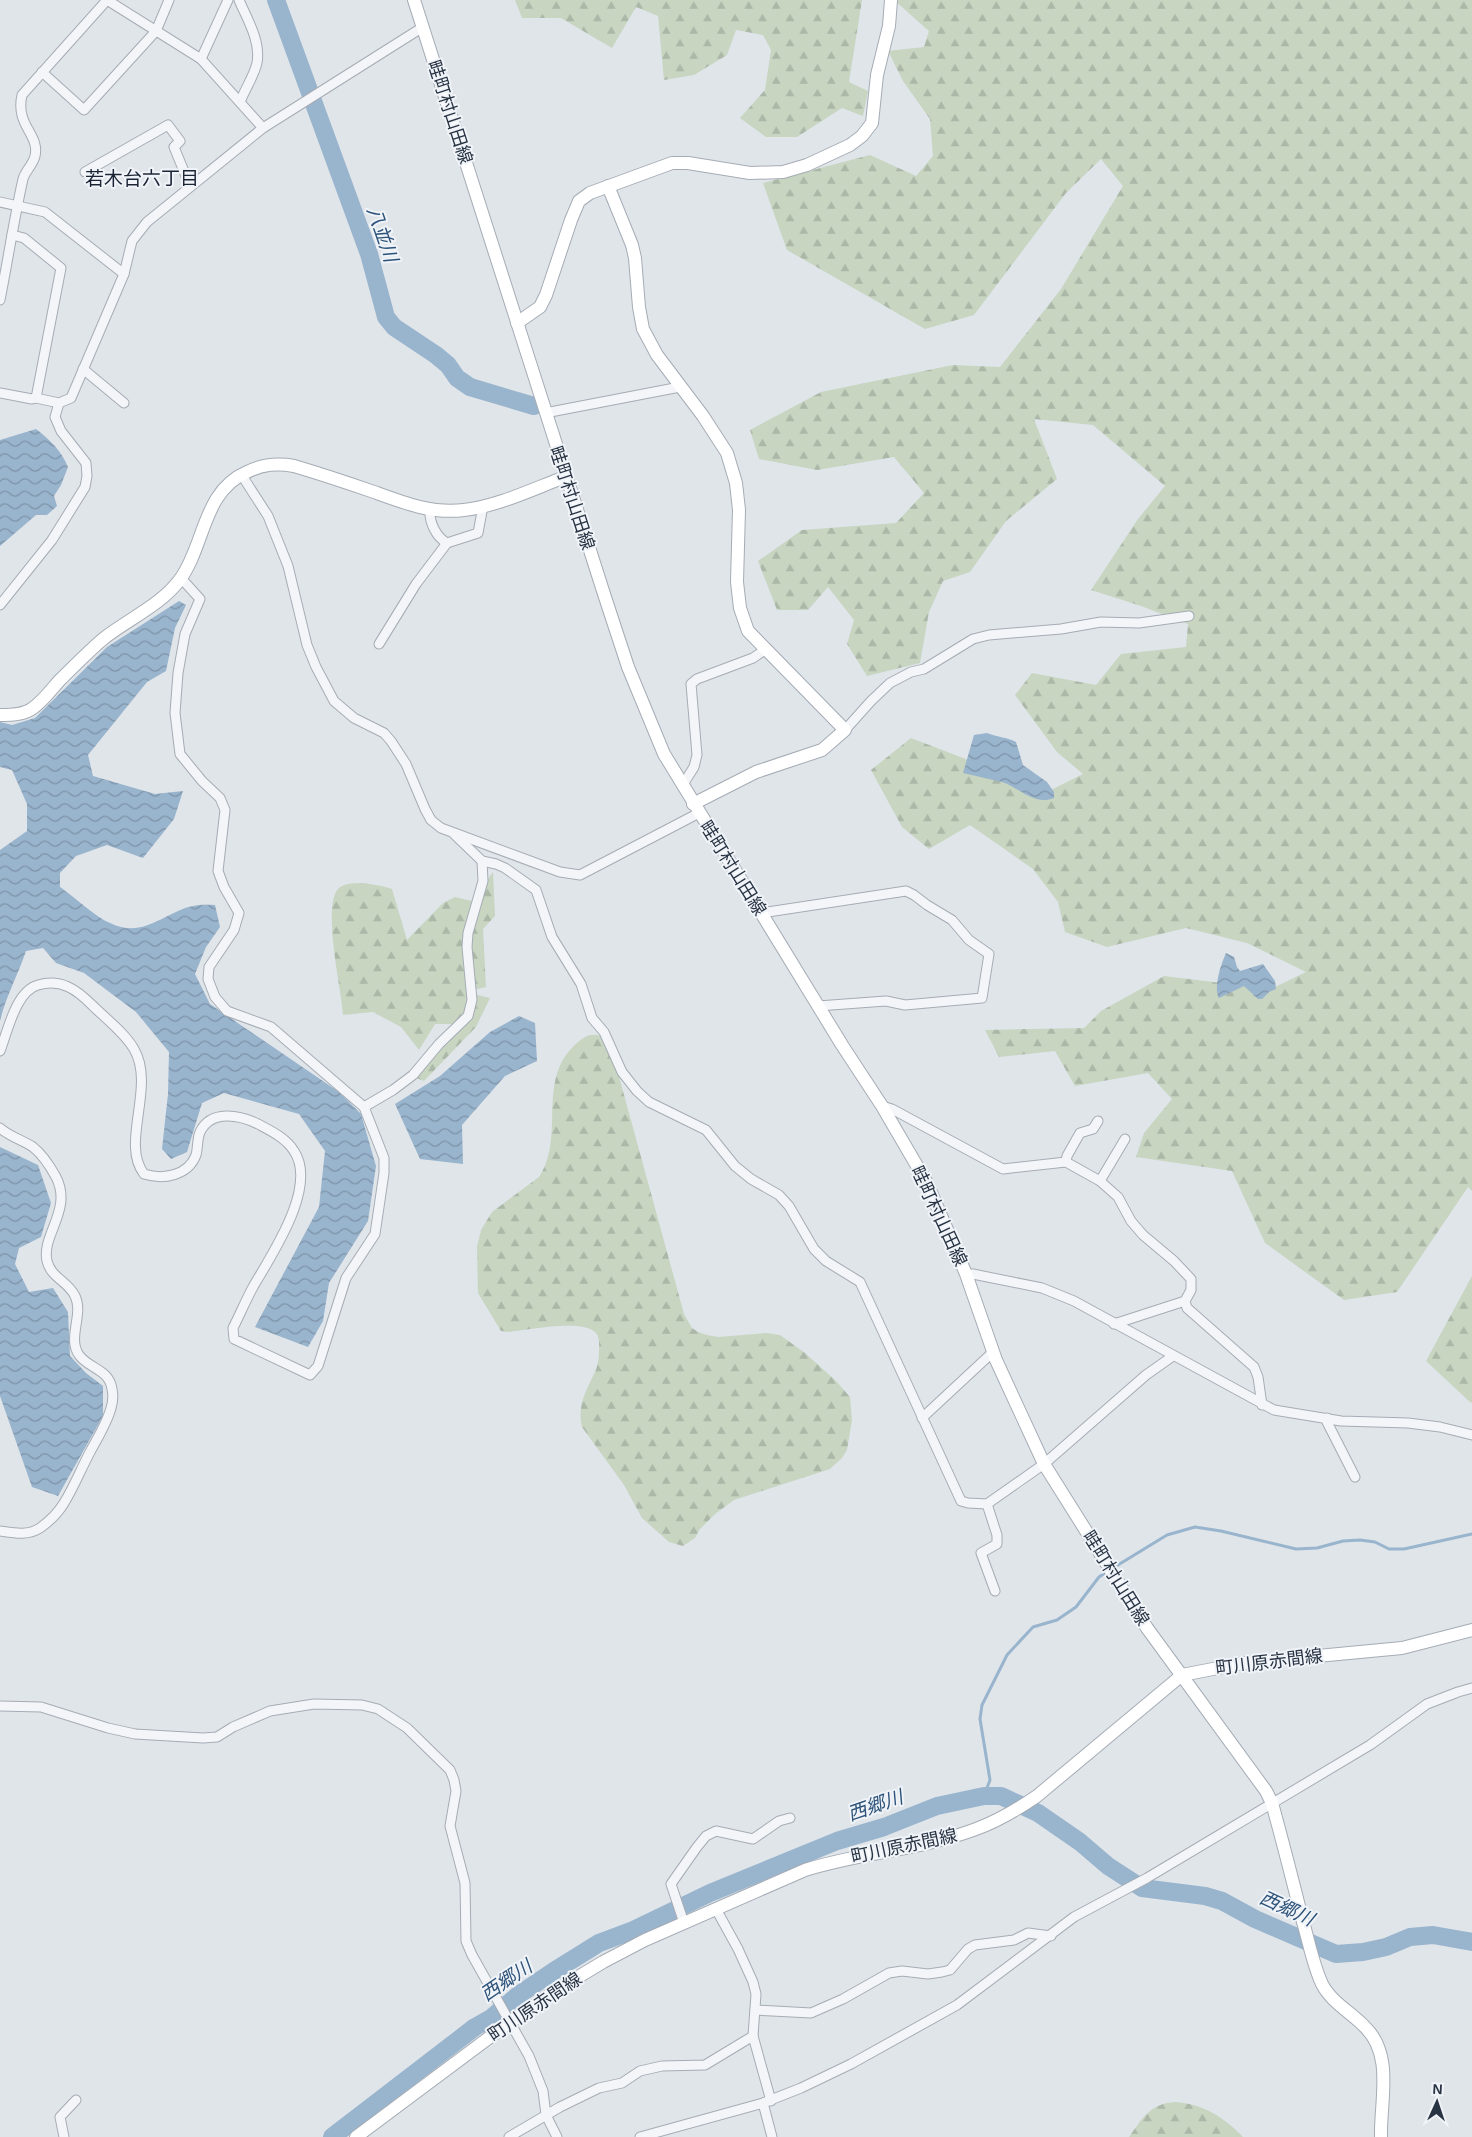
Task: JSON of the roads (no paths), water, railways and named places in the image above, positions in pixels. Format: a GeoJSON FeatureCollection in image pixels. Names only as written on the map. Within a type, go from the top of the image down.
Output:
{"type":"FeatureCollection","features":[{"type":"Feature","properties":{"kind":"main road","name":"畦町村山田線"},"geometry":{"type":"LineString","coordinates":[[414,0],[565,477],[628,667],[664,754],[818,1006],[882,1106],[927,1183],[966,1274],[993,1352],[1044,1464],[1146,1628],[1266,1791],[1272,1803],[1312,1955],[1322,1985],[1332,1998],[1366,2027],[1378,2046],[1383,2065],[1381,2137]]}},
{"type":"Feature","properties":{"kind":"main road"},"geometry":{"type":"LineString","coordinates":[[517,323],[540,308],[579,201],[590,193],[672,163],[688,163],[750,173],[783,172],[807,166],[850,145],[862,136],[872,124],[877,75],[888,26],[891,0]]}},
{"type":"Feature","properties":{"kind":"main road"},"geometry":{"type":"LineString","coordinates":[[608,186],[632,244],[643,329],[657,354],[703,416],[727,454],[736,483],[740,510],[737,582],[740,608],[748,631],[845,730],[822,750],[756,772],[696,808]]}},
{"type":"Feature","properties":{"kind":"main road"},"geometry":{"type":"LineString","coordinates":[[0,715],[11,715],[32,709],[104,638],[170,590],[181,578],[192,558],[217,497],[230,482],[241,474],[259,466],[271,464],[294,466],[430,510],[465,510],[483,506],[565,477]]}},
{"type":"Feature","properties":{"kind":"main road","name":"町川原赤間線"},"geometry":{"type":"LineString","coordinates":[[356,2137],[507,2017],[603,1962],[684,1923],[805,1870],[953,1837],[978,1829],[1007,1814],[1037,1796],[1182,1675],[1244,1663],[1402,1648],[1472,1630]]}},
{"type":"Feature","properties":{"kind":"street"},"geometry":{"type":"LineString","coordinates":[[0,300],[23,177],[35,156],[35,141],[21,119],[19,107],[22,95],[107,0],[201,59],[263,128]]}},
{"type":"Feature","properties":{"kind":"street"},"geometry":{"type":"LineString","coordinates":[[42,72],[84,110],[156,31],[169,0]]}},
{"type":"Feature","properties":{"kind":"street"},"geometry":{"type":"LineString","coordinates":[[201,59],[228,0]]}},
{"type":"Feature","properties":{"kind":"street"},"geometry":{"type":"LineString","coordinates":[[238,0],[257,44],[258,53],[256,64],[240,102]]}},
{"type":"Feature","properties":{"kind":"street"},"geometry":{"type":"LineString","coordinates":[[0,393],[59,403],[71,398],[124,274],[132,241],[146,222],[263,128],[423,27]]}},
{"type":"Feature","properties":{"kind":"street"},"geometry":{"type":"LineString","coordinates":[[86,172],[168,125],[180,141],[174,147],[190,186]]}},
{"type":"Feature","properties":{"kind":"street"},"geometry":{"type":"LineString","coordinates":[[0,202],[45,212],[124,274]]}},
{"type":"Feature","properties":{"kind":"street"},"geometry":{"type":"LineString","coordinates":[[12,235],[24,238],[61,268],[36,398]]}},
{"type":"Feature","properties":{"kind":"street"},"geometry":{"type":"LineString","coordinates":[[83,370],[124,402]]}},
{"type":"Feature","properties":{"kind":"street"},"geometry":{"type":"LineString","coordinates":[[545,413],[680,387]]}},
{"type":"Feature","properties":{"kind":"street"},"geometry":{"type":"LineString","coordinates":[[0,605],[52,540],[85,487],[87,476],[86,463],[61,431],[55,417],[59,403]]}},
{"type":"Feature","properties":{"kind":"street"},"geometry":{"type":"LineString","coordinates":[[241,474],[268,516],[288,566],[307,645],[334,701],[354,718],[384,733],[391,741],[406,764],[431,820],[441,828],[560,872],[580,875],[696,808]]}},
{"type":"Feature","properties":{"kind":"street"},"geometry":{"type":"LineString","coordinates":[[379,644],[416,584],[447,543],[478,533],[483,506]]}},
{"type":"Feature","properties":{"kind":"street"},"geometry":{"type":"LineString","coordinates":[[430,510],[430,519],[441,540],[447,543]]}},
{"type":"Feature","properties":{"kind":"street"},"geometry":{"type":"LineString","coordinates":[[0,1051],[22,996],[31,987],[43,983],[68,986],[80,993],[126,1038],[135,1050],[140,1066],[142,1084],[136,1160],[144,1174],[163,1178],[184,1170],[193,1162],[200,1132],[212,1120],[221,1116],[248,1119],[291,1145],[299,1158],[302,1173],[300,1187],[285,1231],[251,1291],[233,1328],[233,1334],[234,1340],[310,1375],[318,1366],[346,1278],[375,1234],[384,1173],[384,1158],[364,1107],[271,1027],[227,1011],[215,997],[208,979],[209,967],[234,930],[239,913],[224,888],[218,871],[225,810],[220,798],[202,781],[180,754],[175,713],[178,673],[185,634],[200,599],[181,578]]}},
{"type":"Feature","properties":{"kind":"street"},"geometry":{"type":"LineString","coordinates":[[845,730],[890,683],[911,672],[924,669],[973,639],[989,634],[1062,629],[1101,622],[1139,623],[1189,616]]}},
{"type":"Feature","properties":{"kind":"street"},"geometry":{"type":"LineString","coordinates":[[682,786],[694,766],[696,755],[691,684],[753,658],[766,649]]}},
{"type":"Feature","properties":{"kind":"street"},"geometry":{"type":"LineString","coordinates":[[454,834],[482,861],[505,868],[536,890],[552,937],[581,984],[592,1018],[604,1032],[622,1072],[637,1091],[649,1102],[706,1130],[735,1166],[751,1179],[779,1195],[789,1206],[814,1249],[826,1261],[860,1282],[961,1501],[987,1504],[1044,1464],[1146,1375],[1173,1356]]}},
{"type":"Feature","properties":{"kind":"street"},"geometry":{"type":"LineString","coordinates":[[364,1107],[413,1076],[439,1044],[468,1016],[472,1000],[467,947],[468,934],[483,881],[482,861]]}},
{"type":"Feature","properties":{"kind":"street"},"geometry":{"type":"LineString","coordinates":[[761,913],[906,891],[914,894],[952,920],[969,940],[989,954],[982,998],[912,1004],[886,1001],[818,1006]]}},
{"type":"Feature","properties":{"kind":"street"},"geometry":{"type":"LineString","coordinates":[[882,1106],[892,1109],[1003,1169],[1066,1162],[1100,1181],[1118,1197],[1131,1220],[1143,1235],[1174,1261],[1191,1279],[1191,1290],[1185,1301],[1114,1324]]}},
{"type":"Feature","properties":{"kind":"street"},"geometry":{"type":"LineString","coordinates":[[1066,1162],[1080,1133],[1093,1129],[1098,1120]]}},
{"type":"Feature","properties":{"kind":"street"},"geometry":{"type":"LineString","coordinates":[[0,1128],[37,1151],[57,1179],[60,1210],[47,1246],[46,1258],[49,1270],[75,1295],[78,1307],[75,1344],[79,1355],[86,1362],[102,1371],[110,1380],[113,1390],[111,1408],[101,1432],[64,1503],[53,1518],[39,1529],[27,1533],[0,1531]]}},
{"type":"Feature","properties":{"kind":"street"},"geometry":{"type":"LineString","coordinates":[[1100,1181],[1125,1139]]}},
{"type":"Feature","properties":{"kind":"street"},"geometry":{"type":"LineString","coordinates":[[966,1274],[1042,1288],[1074,1300],[1262,1405],[1286,1414],[1424,1425],[1472,1435]]}},
{"type":"Feature","properties":{"kind":"street"},"geometry":{"type":"LineString","coordinates":[[1185,1301],[1187,1308],[1197,1318],[1254,1367],[1258,1377],[1262,1405]]}},
{"type":"Feature","properties":{"kind":"street"},"geometry":{"type":"LineString","coordinates":[[922,1418],[993,1352]]}},
{"type":"Feature","properties":{"kind":"street"},"geometry":{"type":"LineString","coordinates":[[1327,1418],[1327,1422],[1355,1477]]}},
{"type":"Feature","properties":{"kind":"street"},"geometry":{"type":"LineString","coordinates":[[987,1504],[997,1535],[997,1544],[981,1554],[994,1591]]}},
{"type":"Feature","properties":{"kind":"street"},"geometry":{"type":"LineString","coordinates":[[640,2137],[767,2102],[852,2064],[957,2004],[1051,1936],[1074,1917],[1130,1888],[1370,1746],[1427,1704],[1472,1688]]}},
{"type":"Feature","properties":{"kind":"street"},"geometry":{"type":"LineString","coordinates":[[0,1706],[41,1707],[108,1728],[135,1734],[203,1738],[217,1737],[233,1727],[270,1711],[314,1704],[362,1705],[378,1709],[407,1728],[450,1770],[454,1780],[456,1791],[450,1826],[465,1884],[466,1941],[529,2056],[543,2091],[546,2116],[557,2137]]}},
{"type":"Feature","properties":{"kind":"street"},"geometry":{"type":"LineString","coordinates":[[684,1923],[671,1884],[706,1836],[716,1831],[753,1840],[779,1821],[790,1818]]}},
{"type":"Feature","properties":{"kind":"street"},"geometry":{"type":"LineString","coordinates":[[716,1909],[749,1970],[756,1994],[753,2036],[767,2102],[772,2137]]}},
{"type":"Feature","properties":{"kind":"street"},"geometry":{"type":"LineString","coordinates":[[755,2010],[810,2013],[843,1999],[889,1973],[902,1970],[928,1974],[950,1970],[968,1949],[975,1945],[1014,1940],[1028,1933],[1051,1936]]}},
{"type":"Feature","properties":{"kind":"street"},"geometry":{"type":"LineString","coordinates":[[509,2137],[560,2107],[599,2088],[622,2083],[640,2071],[662,2066],[705,2065],[753,2036]]}},
{"type":"Feature","properties":{"kind":"street"},"geometry":{"type":"LineString","coordinates":[[64,2137],[60,2117],[76,2100]]}},
{"type":"Feature","properties":{"kind":"water"},"geometry":{"type":"Polygon","coordinates":[[[36,429],[55,446],[68,467],[61,485],[54,496],[57,506],[47,515],[36,515],[0,546],[0,440],[36,429]]]}},
{"type":"Feature","properties":{"kind":"water"},"geometry":{"type":"Polygon","coordinates":[[[179,601],[186,605],[175,628],[166,671],[147,682],[88,755],[93,776],[155,794],[183,791],[174,819],[143,858],[107,845],[76,856],[60,873],[60,887],[92,912],[120,927],[137,928],[153,923],[187,907],[215,905],[220,927],[206,947],[195,974],[210,1004],[339,1092],[361,1114],[376,1166],[368,1221],[329,1283],[323,1321],[308,1347],[255,1327],[319,1207],[325,1151],[299,1114],[224,1093],[202,1103],[187,1152],[171,1159],[162,1149],[168,1094],[169,1052],[136,1012],[84,973],[56,963],[43,948],[26,951],[5,1003],[0,1021],[0,850],[27,831],[27,804],[12,770],[0,767],[0,722],[12,725],[35,718],[107,647],[179,601]]]}},
{"type":"Feature","properties":{"kind":"water"},"geometry":{"type":"Polygon","coordinates":[[[987,733],[1016,742],[1023,765],[1047,782],[1054,792],[1054,798],[1040,800],[1002,782],[963,773],[974,735],[987,733]]]}},
{"type":"Feature","properties":{"kind":"water"},"geometry":{"type":"Polygon","coordinates":[[[1226,953],[1234,957],[1240,971],[1263,964],[1275,981],[1276,989],[1269,992],[1262,999],[1258,999],[1244,986],[1219,998],[1217,982],[1226,953]]]}},
{"type":"Feature","properties":{"kind":"water"},"geometry":{"type":"Polygon","coordinates":[[[519,1016],[535,1023],[537,1061],[505,1076],[462,1125],[463,1164],[420,1159],[395,1104],[440,1076],[490,1032],[519,1016]]]}},
{"type":"Feature","properties":{"kind":"water"},"geometry":{"type":"Polygon","coordinates":[[[0,1147],[38,1165],[51,1203],[41,1237],[19,1248],[15,1264],[29,1292],[53,1288],[68,1312],[70,1356],[86,1373],[103,1386],[103,1416],[58,1496],[32,1487],[0,1396],[0,1147]]]}},
{"type":"Feature","properties":{"kind":"waterway","name":"八並川"},"geometry":{"type":"LineString","coordinates":[[276,0],[369,254],[386,317],[394,327],[436,355],[448,365],[457,378],[470,387],[534,406]]}},
{"type":"Feature","properties":{"kind":"waterway"},"geometry":{"type":"LineString","coordinates":[[1113,1568],[1167,1535],[1195,1527],[1221,1531],[1296,1549],[1317,1548],[1343,1541],[1360,1540],[1375,1542],[1389,1549],[1404,1549],[1472,1534]]}},
{"type":"Feature","properties":{"kind":"waterway"},"geometry":{"type":"LineString","coordinates":[[984,1796],[990,1780],[980,1719],[982,1705],[1007,1655],[1033,1627],[1057,1620],[1076,1607],[1099,1577],[1108,1571]]}},
{"type":"Feature","properties":{"kind":"waterway","name":"西郷川"},"geometry":{"type":"LineString","coordinates":[[332,2137],[475,2027],[491,2018],[517,1996],[599,1943],[631,1931],[710,1893],[837,1841],[884,1827],[937,1806],[984,1796],[1001,1796],[1038,1813],[1080,1842],[1108,1866],[1142,1888],[1205,1896],[1222,1901],[1255,1919],[1336,1954],[1363,1952],[1386,1947],[1410,1937],[1433,1935],[1472,1942]]}},
{"type":"Feature","properties":{"kind":"district","name":"若木台六丁目"},"geometry":{"type":"Point","coordinates":[142,178]}}]}
